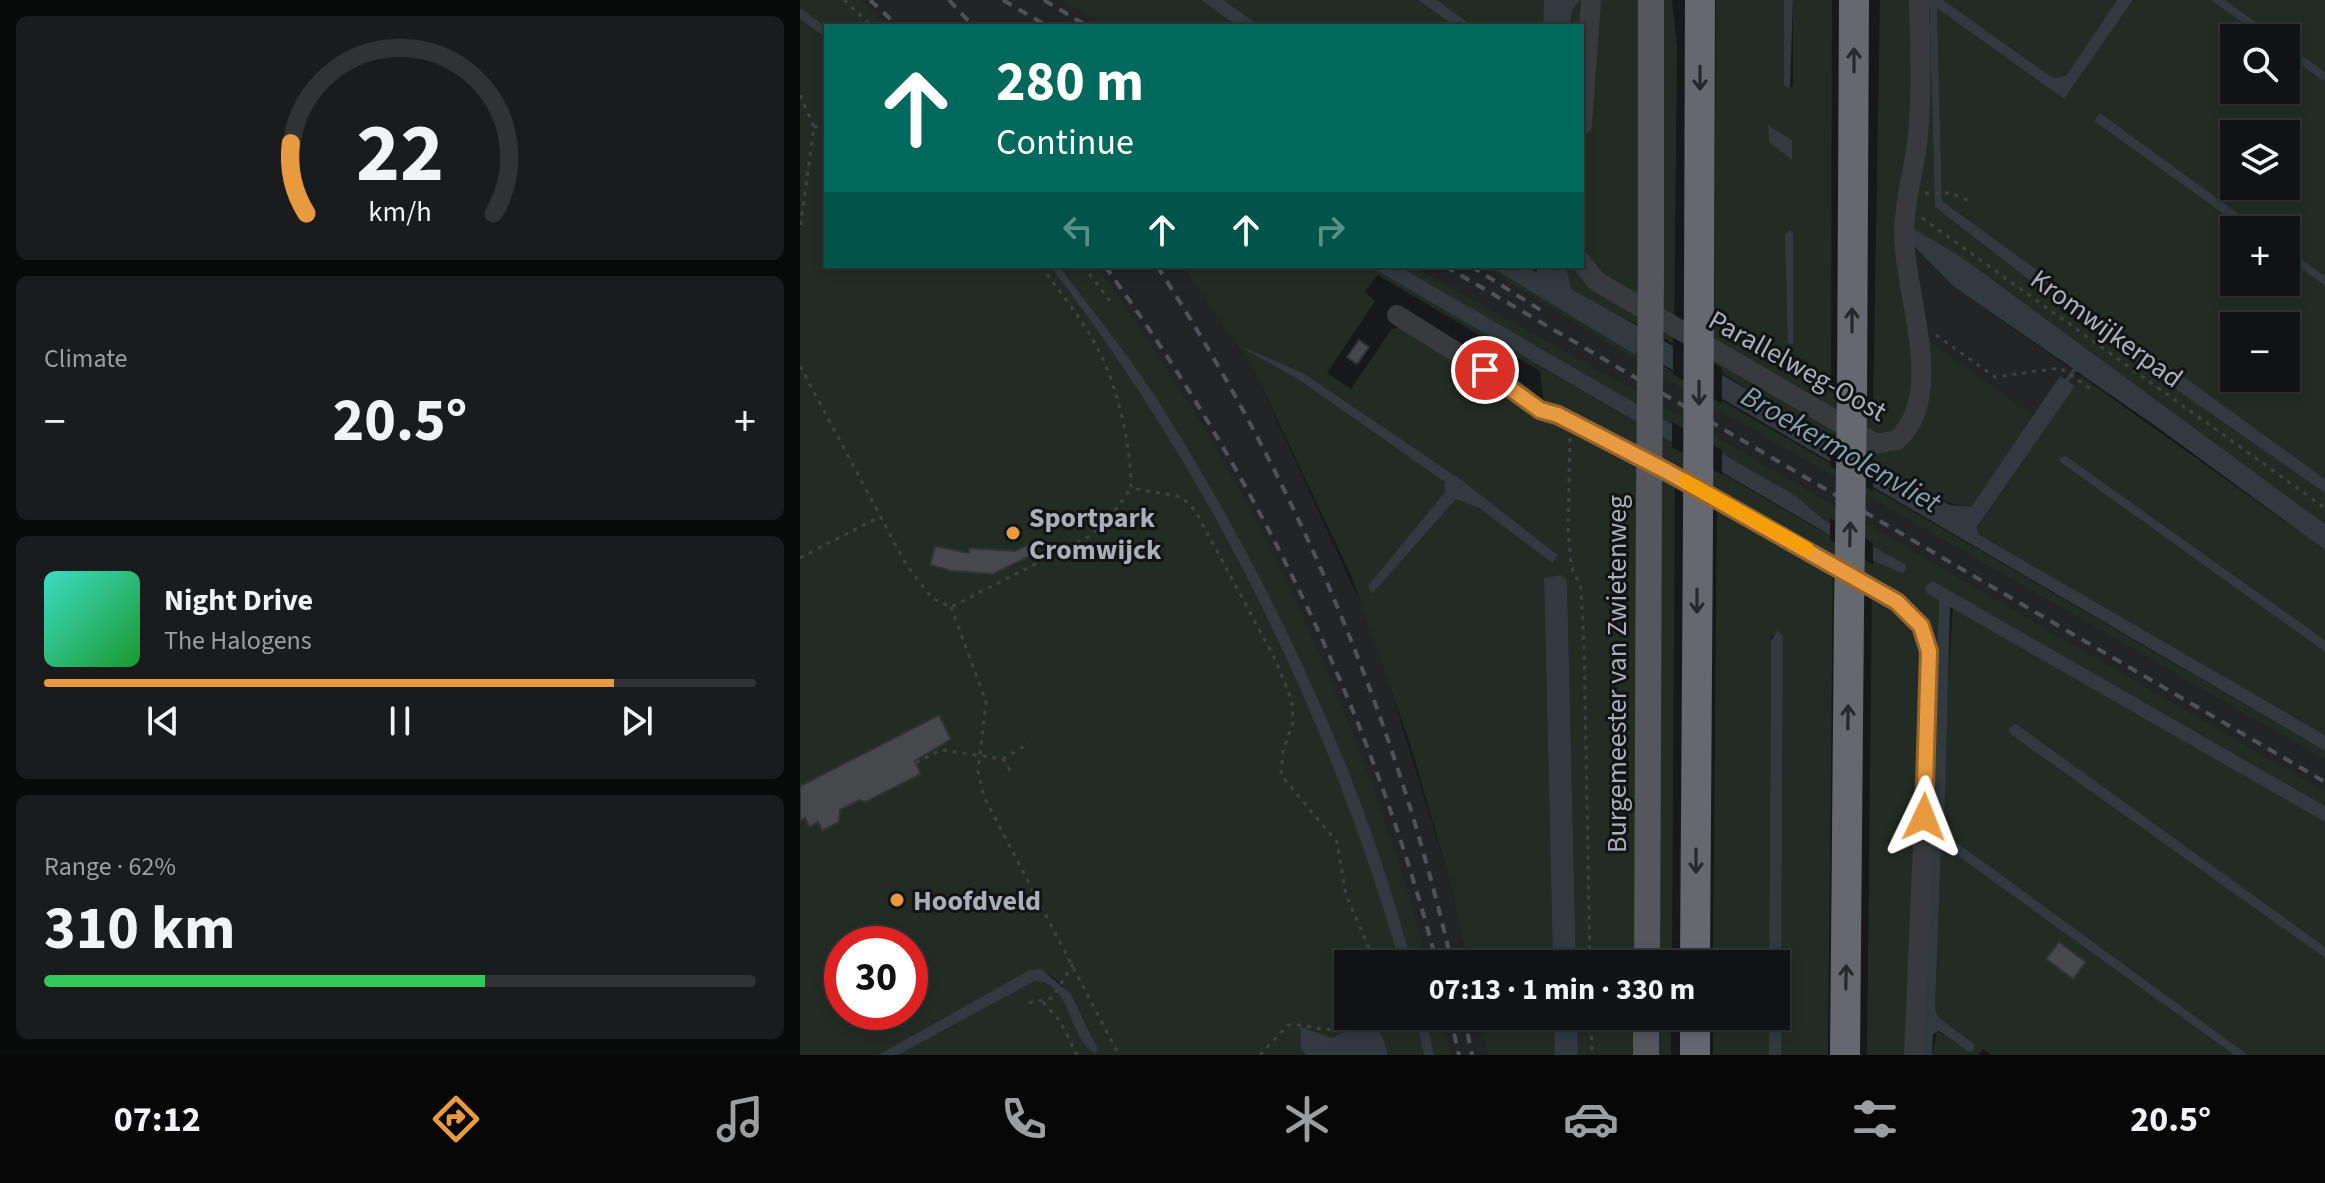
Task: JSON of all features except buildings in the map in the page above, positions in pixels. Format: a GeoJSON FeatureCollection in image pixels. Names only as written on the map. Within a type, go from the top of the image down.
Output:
{"type":"FeatureCollection","features":[{"type":"Feature","properties":{"kind":"highway"},"geometry":{"type":"LineString","coordinates":[[1695,950],[1700,0]]}},
{"type":"Feature","properties":{"kind":"highway"},"geometry":{"type":"LineString","coordinates":[[1845,1055],[1854,0]]}},
{"type":"Feature","properties":{"kind":"highway"},"geometry":{"type":"LineString","coordinates":[[1695,1030],[1695,1055]]}},
{"type":"Feature","properties":{"kind":"main road","name":"Burgemeester van Zwietenweg"},"geometry":{"type":"LineString","coordinates":[[1647,950],[1651,0]]}},
{"type":"Feature","properties":{"kind":"main road"},"geometry":{"type":"LineString","coordinates":[[1646,1030],[1646,1055]]}},
{"type":"Feature","properties":{"kind":"street"},"geometry":{"type":"LineString","coordinates":[[1584,101],[1591,0]]}},
{"type":"Feature","properties":{"kind":"street","name":"Parallelweg-Oost"},"geometry":{"type":"LineString","coordinates":[[1584,266],[1596,281],[1876,444],[1897,440],[1913,420],[1917,409],[1916,320],[1905,252],[1907,206],[1920,113],[1919,0]]}},
{"type":"Feature","properties":{"kind":"street"},"geometry":{"type":"LineString","coordinates":[[1397,315],[1507,384],[1540,410],[1575,423],[1872,587],[1908,611],[1921,626],[1929,651],[1929,704],[1914,1055]]}},
{"type":"Feature","properties":{"kind":"path"},"geometry":{"type":"LineString","coordinates":[[844,0],[870,24]]}},
{"type":"Feature","properties":{"kind":"path"},"geometry":{"type":"LineString","coordinates":[[800,95],[814,127],[800,229]]}},
{"type":"Feature","properties":{"kind":"path"},"geometry":{"type":"LineString","coordinates":[[814,127],[824,127]]}},
{"type":"Feature","properties":{"kind":"path"},"geometry":{"type":"LineString","coordinates":[[1933,193],[1971,202]]}},
{"type":"Feature","properties":{"kind":"path","name":"Kromwijkerpad"},"geometry":{"type":"LineString","coordinates":[[1907,206],[2325,508]]}},
{"type":"Feature","properties":{"kind":"path"},"geometry":{"type":"LineString","coordinates":[[951,607],[1088,537],[1111,516],[1131,488],[1131,459],[1118,403],[1096,348],[1042,268]]}},
{"type":"Feature","properties":{"kind":"path"},"geometry":{"type":"LineString","coordinates":[[1085,268],[1111,302]]}},
{"type":"Feature","properties":{"kind":"path"},"geometry":{"type":"LineString","coordinates":[[1916,320],[1995,377],[2060,368],[2091,389]]}},
{"type":"Feature","properties":{"kind":"path"},"geometry":{"type":"LineString","coordinates":[[800,366],[907,566],[932,598],[951,607],[986,702],[978,771],[984,797],[1119,1055]]}},
{"type":"Feature","properties":{"kind":"path"},"geometry":{"type":"LineString","coordinates":[[1575,423],[1568,462],[1568,528],[1571,566],[1581,588],[1590,950]]}},
{"type":"Feature","properties":{"kind":"path"},"geometry":{"type":"LineString","coordinates":[[1131,488],[1182,497],[1196,512],[1275,659],[1292,701],[1293,722],[1283,751],[1281,775],[1337,842],[1346,895],[1368,950]]}},
{"type":"Feature","properties":{"kind":"path"},"geometry":{"type":"LineString","coordinates":[[800,558],[879,517]]}},
{"type":"Feature","properties":{"kind":"path"},"geometry":{"type":"LineString","coordinates":[[916,763],[941,750],[1003,759],[1029,743]]}},
{"type":"Feature","properties":{"kind":"path"},"geometry":{"type":"LineString","coordinates":[[1003,759],[1013,775]]}},
{"type":"Feature","properties":{"kind":"path"},"geometry":{"type":"LineString","coordinates":[[1029,1003],[1043,1002],[1056,991],[1073,963]]}},
{"type":"Feature","properties":{"kind":"path"},"geometry":{"type":"LineString","coordinates":[[1043,1002],[1060,1021],[1077,1055]]}},
{"type":"Feature","properties":{"kind":"path"},"geometry":{"type":"LineString","coordinates":[[1260,1055],[1288,1025],[1306,1023],[1326,1031],[1334,1030]]}},
{"type":"Feature","properties":{"kind":"path"},"geometry":{"type":"LineString","coordinates":[[1591,1030],[1592,1055]]}},
{"type":"Feature","properties":{"kind":"shaded area"},"geometry":{"type":"Polygon","coordinates":[[[800,0],[1061,0],[1102,24],[824,24],[824,37],[800,19],[800,0]]]}},
{"type":"Feature","properties":{"kind":"shaded area"},"geometry":{"type":"Polygon","coordinates":[[[800,0],[860,0],[885,24],[824,26],[800,9],[800,0]]]}},
{"type":"Feature","properties":{"kind":"shaded area"},"geometry":{"type":"Polygon","coordinates":[[[1061,0],[1201,0],[1234,24],[1102,24],[1061,0]]]}},
{"type":"Feature","properties":{"kind":"shaded area"},"geometry":{"type":"Polygon","coordinates":[[[1224,0],[1418,0],[1451,24],[1257,24],[1224,0]]]}},
{"type":"Feature","properties":{"kind":"shaded area"},"geometry":{"type":"Polygon","coordinates":[[[1437,0],[1544,0],[1543,24],[1470,24],[1437,0]]]}},
{"type":"Feature","properties":{"kind":"shaded area"},"geometry":{"type":"Polygon","coordinates":[[[1580,0],[1642,0],[1640,326],[1570,289],[1566,268],[1584,268],[1584,24],[1570,24],[1572,10],[1580,0]]]}},
{"type":"Feature","properties":{"kind":"shaded area"},"geometry":{"type":"Polygon","coordinates":[[[1659,0],[1672,0],[1677,47],[1674,344],[1661,337],[1659,0]]]}},
{"type":"Feature","properties":{"kind":"shaded area"},"geometry":{"type":"Polygon","coordinates":[[[1716,0],[1784,0],[1784,86],[1790,88],[1793,85],[1793,0],[1832,0],[1831,386],[1873,409],[1880,0],[1929,0],[1935,207],[2121,351],[2325,493],[2325,524],[1963,258],[1910,242],[1929,341],[2034,415],[1971,507],[1951,503],[1884,471],[1714,368],[1716,0]]]}},
{"type":"Feature","properties":{"kind":"shaded area"},"geometry":{"type":"Polygon","coordinates":[[[1943,0],[2117,0],[2066,76],[2053,78],[1943,0]]]}},
{"type":"Feature","properties":{"kind":"shaded area"},"geometry":{"type":"Polygon","coordinates":[[[2133,0],[2211,0],[2244,24],[2220,24],[2220,104],[2300,104],[2300,64],[2325,82],[2325,276],[2300,258],[2300,216],[2242,216],[2100,113],[2094,121],[2226,216],[2220,216],[2220,296],[2300,296],[2300,268],[2325,286],[2325,479],[1942,201],[1937,7],[2064,99],[2133,0]]]}},
{"type":"Feature","properties":{"kind":"shaded area"},"geometry":{"type":"Polygon","coordinates":[[[2225,0],[2325,0],[2325,72],[2300,54],[2300,24],[2258,24],[2225,0]]]}},
{"type":"Feature","properties":{"kind":"shaded area","name":"Sportpark Cromwijck"},"geometry":{"type":"Polygon","coordinates":[[[800,19],[824,37],[824,268],[1051,268],[1162,428],[1212,512],[1300,687],[1337,778],[1371,870],[1396,950],[1334,950],[1334,1030],[1418,1030],[1424,1055],[898,1055],[1035,981],[1045,983],[1061,996],[1087,1046],[1098,1049],[1072,998],[1053,977],[1042,971],[1029,970],[928,1027],[928,926],[824,926],[824,1030],[922,1030],[878,1055],[800,1055],[800,19]]]}},
{"type":"Feature","properties":{"kind":"shaded area"},"geometry":{"type":"Polygon","coordinates":[[[1910,242],[1953,286],[2081,376],[2075,386],[2059,377],[2034,415],[1929,341],[1910,242]]]}},
{"type":"Feature","properties":{"kind":"shaded area"},"geometry":{"type":"Polygon","coordinates":[[[1052,268],[1183,268],[1254,370],[1372,628],[1449,878],[1465,950],[1396,950],[1389,924],[1086,312],[1052,268]]]}},
{"type":"Feature","properties":{"kind":"shaded area"},"geometry":{"type":"Polygon","coordinates":[[[1061,268],[1099,268],[1191,406],[1252,514],[1313,638],[1340,702],[1388,832],[1424,950],[1408,950],[1367,820],[1277,611],[1205,478],[1154,394],[1061,268]]]}},
{"type":"Feature","properties":{"kind":"shaded area"},"geometry":{"type":"Polygon","coordinates":[[[1183,268],[1372,268],[1821,531],[1905,564],[1824,520],[1796,496],[1401,268],[1417,268],[1680,415],[2325,791],[2325,806],[1933,581],[1939,600],[1921,1055],[1867,1055],[1872,587],[1833,560],[1828,1055],[1781,1055],[1781,1030],[1790,1030],[1790,950],[1782,950],[1783,637],[1772,635],[1771,641],[1769,950],[1713,950],[1717,496],[1675,473],[1672,950],[1576,950],[1567,580],[1561,575],[1544,579],[1553,950],[1465,950],[1449,878],[1410,744],[1352,578],[1254,370],[1183,268]],[[1378,275],[1365,292],[1375,301],[1327,373],[1351,389],[1391,330],[1403,325],[1544,405],[1540,371],[1378,275]],[[1247,350],[1302,382],[1446,482],[1445,492],[1371,594],[1456,499],[1479,508],[1552,563],[1557,554],[1463,481],[1305,374],[1247,350]]]}},
{"type":"Feature","properties":{"kind":"shaded area"},"geometry":{"type":"Polygon","coordinates":[[[1417,268],[1484,268],[1680,388],[2325,760],[2325,791],[1680,415],[1417,268]]]}},
{"type":"Feature","properties":{"kind":"shaded area"},"geometry":{"type":"Polygon","coordinates":[[[1484,268],[1492,268],[1634,353],[1637,351],[2325,751],[2325,760],[1680,388],[1484,268]]]}},
{"type":"Feature","properties":{"kind":"shaded area"},"geometry":{"type":"Polygon","coordinates":[[[2081,376],[2325,550],[2325,640],[2066,456],[2060,462],[2325,652],[2325,735],[1978,534],[1977,528],[2081,376]]]}},
{"type":"Feature","properties":{"kind":"shaded area"},"geometry":{"type":"Polygon","coordinates":[[[1953,605],[2325,822],[2325,947],[2016,725],[2009,728],[2010,733],[2325,958],[2325,1055],[2248,1055],[1944,833],[1946,714],[1953,605]]]}},
{"type":"Feature","properties":{"kind":"shaded area"},"geometry":{"type":"Polygon","coordinates":[[[1944,846],[2234,1055],[1991,1055],[1983,1049],[1978,1055],[1932,1055],[1937,1031],[1969,1051],[1975,1047],[1939,1018],[1935,1009],[1941,848],[1944,846]]]}},
{"type":"Feature","properties":{"kind":"shaded area"},"geometry":{"type":"Polygon","coordinates":[[[1418,1030],[1482,1030],[1488,1055],[1424,1055],[1418,1030]]]}},
{"type":"Feature","properties":{"kind":"shaded area"},"geometry":{"type":"Polygon","coordinates":[[[1428,1030],[1444,1030],[1450,1055],[1434,1055],[1428,1030]]]}},
{"type":"Feature","properties":{"kind":"shaded area"},"geometry":{"type":"Polygon","coordinates":[[[1482,1030],[1555,1030],[1555,1055],[1488,1055],[1482,1030]]]}},
{"type":"Feature","properties":{"kind":"shaded area"},"geometry":{"type":"Polygon","coordinates":[[[1577,1030],[1638,1030],[1638,1055],[1578,1055],[1577,1030]]]}},
{"type":"Feature","properties":{"kind":"shaded area"},"geometry":{"type":"Polygon","coordinates":[[[1656,1030],[1671,1030],[1671,1055],[1655,1055],[1656,1030]]]}},
{"type":"Feature","properties":{"kind":"shaded area"},"geometry":{"type":"Polygon","coordinates":[[[1713,1030],[1769,1030],[1769,1055],[1713,1055],[1713,1030]]]}},
{"type":"Feature","properties":{"kind":"water"},"geometry":{"type":"Polygon","coordinates":[[[1201,0],[1224,0],[1257,24],[1234,24],[1201,0]]]}},
{"type":"Feature","properties":{"kind":"water"},"geometry":{"type":"Polygon","coordinates":[[[1418,0],[1437,0],[1470,24],[1451,24],[1418,0]]]}},
{"type":"Feature","properties":{"kind":"water"},"geometry":{"type":"Polygon","coordinates":[[[1544,0],[1580,0],[1572,10],[1570,24],[1543,24],[1544,0]]]}},
{"type":"Feature","properties":{"kind":"water"},"geometry":{"type":"Polygon","coordinates":[[[1784,0],[1793,0],[1790,88],[1784,86],[1784,0]]]}},
{"type":"Feature","properties":{"kind":"water"},"geometry":{"type":"Polygon","coordinates":[[[1929,0],[1943,0],[2053,78],[2066,76],[2117,0],[2133,0],[2064,99],[1937,8],[1942,201],[2325,479],[2325,493],[2121,351],[1935,207],[1929,0]]]}},
{"type":"Feature","properties":{"kind":"water"},"geometry":{"type":"Polygon","coordinates":[[[2211,0],[2225,0],[2258,24],[2244,24],[2211,0]]]}},
{"type":"Feature","properties":{"kind":"water"},"geometry":{"type":"Polygon","coordinates":[[[800,8],[824,26],[824,37],[800,19],[800,8]]]}},
{"type":"Feature","properties":{"kind":"water"},"geometry":{"type":"Polygon","coordinates":[[[2300,54],[2325,72],[2325,82],[2300,64],[2300,54]]]}},
{"type":"Feature","properties":{"kind":"water"},"geometry":{"type":"Polygon","coordinates":[[[2100,113],[2242,216],[2226,216],[2094,121],[2100,113]]]}},
{"type":"Feature","properties":{"kind":"water"},"geometry":{"type":"Polygon","coordinates":[[[1768,125],[1792,140],[1792,160],[1769,142],[1768,125]]]}},
{"type":"Feature","properties":{"kind":"water"},"geometry":{"type":"Polygon","coordinates":[[[1909,226],[1963,258],[2325,524],[2325,550],[2157,427],[1953,286],[1910,242],[1909,226]]]}},
{"type":"Feature","properties":{"kind":"water"},"geometry":{"type":"Polygon","coordinates":[[[1790,230],[1793,233],[1793,344],[1788,343],[1785,235],[1790,230]]]}},
{"type":"Feature","properties":{"kind":"water"},"geometry":{"type":"Polygon","coordinates":[[[2300,258],[2325,276],[2325,286],[2300,268],[2300,258]]]}},
{"type":"Feature","properties":{"kind":"water"},"geometry":{"type":"Polygon","coordinates":[[[1051,268],[1061,268],[1154,394],[1242,544],[1277,611],[1339,749],[1367,820],[1408,950],[1396,950],[1371,870],[1300,687],[1212,512],[1162,428],[1051,268]]]}},
{"type":"Feature","properties":{"kind":"water"},"geometry":{"type":"Polygon","coordinates":[[[1372,268],[1402,268],[1407,271],[1796,496],[1824,520],[1905,564],[1907,569],[1902,573],[1874,561],[1372,268]]]}},
{"type":"Feature","properties":{"kind":"water"},"geometry":{"type":"Polygon","coordinates":[[[1492,268],[1524,268],[1537,272],[1537,268],[1566,268],[1571,289],[1950,505],[1971,507],[2060,376],[2075,386],[1977,527],[1978,534],[2325,735],[2325,751],[1680,374],[1638,351],[1634,354],[1492,268]]]}},
{"type":"Feature","properties":{"kind":"water"},"geometry":{"type":"Polygon","coordinates":[[[1238,345],[1305,374],[1463,481],[1558,555],[1552,563],[1479,508],[1456,499],[1372,594],[1368,586],[1445,492],[1445,482],[1302,382],[1238,345]]]}},
{"type":"Feature","properties":{"kind":"water"},"geometry":{"type":"Polygon","coordinates":[[[2066,456],[2325,640],[2325,652],[2060,462],[2060,458],[2066,456]]]}},
{"type":"Feature","properties":{"kind":"water"},"geometry":{"type":"Polygon","coordinates":[[[1561,575],[1567,580],[1576,950],[1553,950],[1544,578],[1561,575]]]}},
{"type":"Feature","properties":{"kind":"water"},"geometry":{"type":"Polygon","coordinates":[[[1933,581],[2325,806],[2325,822],[1950,607],[1944,833],[2248,1055],[2234,1055],[1944,846],[1941,849],[1935,1009],[1939,1018],[1974,1044],[1975,1049],[1969,1052],[1939,1031],[1933,1034],[1932,1055],[1921,1055],[1939,600],[1927,593],[1925,587],[1933,581]]]}},
{"type":"Feature","properties":{"kind":"water"},"geometry":{"type":"Polygon","coordinates":[[[1778,630],[1783,637],[1782,950],[1769,950],[1771,641],[1778,630]]]}},
{"type":"Feature","properties":{"kind":"water"},"geometry":{"type":"Polygon","coordinates":[[[2016,724],[2325,947],[2325,958],[2009,733],[2009,728],[2016,724]]]}},
{"type":"Feature","properties":{"kind":"water"},"geometry":{"type":"Polygon","coordinates":[[[1041,969],[1071,994],[1098,1049],[1096,1053],[1080,1038],[1057,992],[1047,984],[1035,981],[898,1055],[878,1055],[922,1030],[928,1030],[928,1027],[1029,970],[1041,969]]]}},
{"type":"Feature","properties":{"kind":"water"},"geometry":{"type":"Polygon","coordinates":[[[1300,1027],[1332,1038],[1348,1030],[1378,1030],[1388,1055],[1306,1055],[1301,1048],[1300,1027]]]}},
{"type":"Feature","properties":{"kind":"water"},"geometry":{"type":"Polygon","coordinates":[[[1418,1030],[1428,1030],[1434,1055],[1424,1055],[1418,1030]]]}},
{"type":"Feature","properties":{"kind":"water"},"geometry":{"type":"Polygon","coordinates":[[[1555,1030],[1577,1030],[1578,1055],[1555,1055],[1555,1030]]]}},
{"type":"Feature","properties":{"kind":"water"},"geometry":{"type":"Polygon","coordinates":[[[1769,1030],[1781,1030],[1781,1055],[1769,1055],[1769,1030]]]}},
{"type":"Feature","properties":{"kind":"pier"},"geometry":{"type":"Polygon","coordinates":[[[1673,339],[1722,368],[1722,404],[1673,374],[1673,339]]]}},
{"type":"Feature","properties":{"kind":"pier"},"geometry":{"type":"Polygon","coordinates":[[[1672,422],[1722,450],[1722,475],[1672,447],[1672,422]]]}},
{"type":"Feature","properties":{"kind":"pier"},"geometry":{"type":"Polygon","coordinates":[[[1831,433],[1873,459],[1873,491],[1830,466],[1831,433]]]}},
{"type":"Feature","properties":{"kind":"pier"},"geometry":{"type":"Polygon","coordinates":[[[1830,518],[1873,543],[1873,565],[1830,540],[1830,518]]]}},
{"type":"Feature","properties":{"kind":"waterway","name":"Broekermolenvliet"},"geometry":{"type":"LineString","coordinates":[[2066,382],[2077,366]]}},
{"type":"Feature","properties":{"kind":"railway"},"geometry":{"type":"LineString","coordinates":[[870,0],[896,24]]}},
{"type":"Feature","properties":{"kind":"railway"},"geometry":{"type":"LineString","coordinates":[[949,0],[971,24]]}},
{"type":"Feature","properties":{"kind":"railway"},"geometry":{"type":"LineString","coordinates":[[1003,0],[1044,24]]}},
{"type":"Feature","properties":{"kind":"railway"},"geometry":{"type":"LineString","coordinates":[[1044,0],[1084,24]]}},
{"type":"Feature","properties":{"kind":"railway"},"geometry":{"type":"LineString","coordinates":[[1106,268],[1212,428],[1304,600],[1379,779],[1433,950]]}},
{"type":"Feature","properties":{"kind":"railway"},"geometry":{"type":"LineString","coordinates":[[1158,268],[1254,430],[1335,602],[1401,780],[1429,871],[1449,950]]}},
{"type":"Feature","properties":{"kind":"railway"},"geometry":{"type":"LineString","coordinates":[[1448,268],[2325,782]]}},
{"type":"Feature","properties":{"kind":"railway"},"geometry":{"type":"LineString","coordinates":[[1474,268],[1542,311]]}},
{"type":"Feature","properties":{"kind":"railway"},"geometry":{"type":"LineString","coordinates":[[1453,1030],[1459,1055]]}},
{"type":"Feature","properties":{"kind":"railway"},"geometry":{"type":"LineString","coordinates":[[1467,1030],[1472,1055]]}},
{"type":"Feature","properties":{"kind":"slow traffic"},"geometry":{"type":"LineString","coordinates":[[1685,481],[1807,549]]}},
{"type":"Feature","properties":{"kind":"place","name":"Sportpark Cromwijck"},"geometry":{"type":"Point","coordinates":[1013,533]}},
{"type":"Feature","properties":{"kind":"place","name":"Hoofdveld"},"geometry":{"type":"Point","coordinates":[897,900]}},
{"type":"Feature","properties":{"kind":"route"},"geometry":{"type":"LineString","coordinates":[[1485,370],[1540,410],[1575,423],[1695,487],[1872,587],[1908,611],[1921,626],[1929,651],[1924,817]]}}]}
